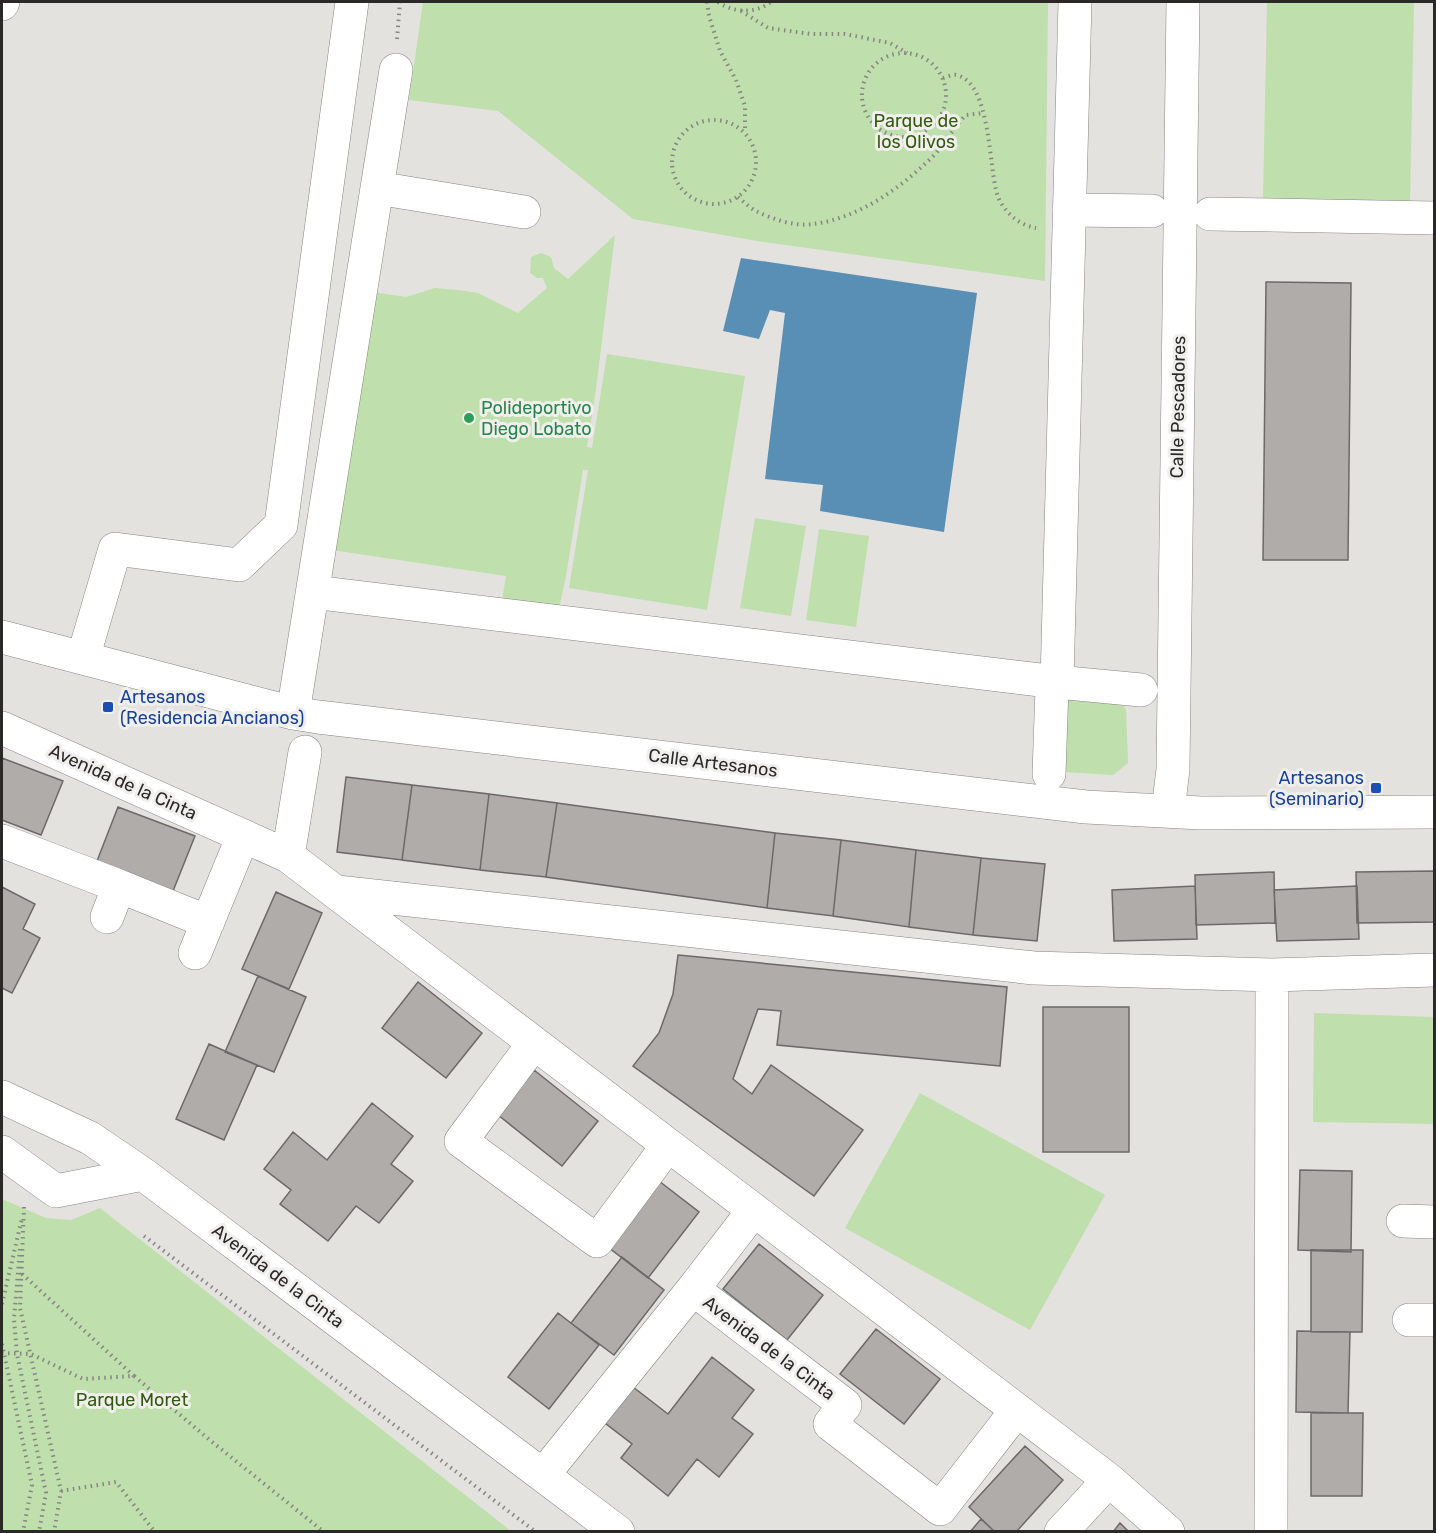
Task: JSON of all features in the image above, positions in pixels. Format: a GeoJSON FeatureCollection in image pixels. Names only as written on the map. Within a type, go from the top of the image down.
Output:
{"type":"FeatureCollection","features":[{"type":"Feature","properties":{"kind":"street"},"geometry":{"type":"LineString","coordinates":[[83,658],[115,549],[239,565],[281,525],[352,2]]}},
{"type":"Feature","properties":{"kind":"street"},"geometry":{"type":"LineString","coordinates":[[1049,774],[1052,687],[1057,682],[1075,2]]}},
{"type":"Feature","properties":{"kind":"street","name":"Calle Pescadores"},"geometry":{"type":"LineString","coordinates":[[1168,811],[1173,769],[1183,2]]}},
{"type":"Feature","properties":{"kind":"street"},"geometry":{"type":"LineString","coordinates":[[293,713],[396,70]]}},
{"type":"Feature","properties":{"kind":"street"},"geometry":{"type":"LineString","coordinates":[[377,188],[524,212]]}},
{"type":"Feature","properties":{"kind":"street"},"geometry":{"type":"LineString","coordinates":[[1069,220],[1152,211]]}},
{"type":"Feature","properties":{"kind":"street"},"geometry":{"type":"LineString","coordinates":[[1210,214],[1434,218]]}},
{"type":"Feature","properties":{"kind":"street"},"geometry":{"type":"LineString","coordinates":[[313,592],[1057,682],[1141,690]]}},
{"type":"Feature","properties":{"kind":"street","name":"Calle Artesanos"},"geometry":{"type":"LineString","coordinates":[[2,637],[293,713],[1086,807],[1201,813],[1434,812]]}},
{"type":"Feature","properties":{"kind":"street","name":"Avenida de la Cinta"},"geometry":{"type":"LineString","coordinates":[[2,728],[288,856],[1109,1480],[1168,1532]]}},
{"type":"Feature","properties":{"kind":"street"},"geometry":{"type":"LineString","coordinates":[[288,856],[305,752]]}},
{"type":"Feature","properties":{"kind":"street"},"geometry":{"type":"LineString","coordinates":[[195,953],[243,836]]}},
{"type":"Feature","properties":{"kind":"street"},"geometry":{"type":"LineString","coordinates":[[2,841],[208,922]]}},
{"type":"Feature","properties":{"kind":"street"},"geometry":{"type":"LineString","coordinates":[[107,917],[119,886]]}},
{"type":"Feature","properties":{"kind":"street"},"geometry":{"type":"LineString","coordinates":[[336,892],[1034,968],[1272,975],[1434,970]]}},
{"type":"Feature","properties":{"kind":"street"},"geometry":{"type":"LineString","coordinates":[[1271,1532],[1272,975]]}},
{"type":"Feature","properties":{"kind":"street"},"geometry":{"type":"LineString","coordinates":[[534,1043],[461,1142],[597,1241],[668,1145]]}},
{"type":"Feature","properties":{"kind":"street","name":"Avenida de la Cinta"},"geometry":{"type":"LineString","coordinates":[[2,1097],[90,1138],[143,1174],[618,1532]]}},
{"type":"Feature","properties":{"kind":"street"},"geometry":{"type":"LineString","coordinates":[[2,1152],[56,1191],[143,1174]]}},
{"type":"Feature","properties":{"kind":"street","name":"Avenida de la Cinta"},"geometry":{"type":"LineString","coordinates":[[543,1475],[754,1210]]}},
{"type":"Feature","properties":{"kind":"street","name":"Avenida de la Cinta"},"geometry":{"type":"LineString","coordinates":[[693,1289],[845,1405],[830,1424],[940,1509],[1017,1410]]}},
{"type":"Feature","properties":{"kind":"street"},"geometry":{"type":"LineString","coordinates":[[1060,1532],[1109,1480]]}},
{"type":"Feature","properties":{"kind":"path"},"geometry":{"type":"LineString","coordinates":[[707,2],[720,51],[736,80],[745,106],[745,132]]}},
{"type":"Feature","properties":{"kind":"path"},"geometry":{"type":"LineString","coordinates":[[718,2],[741,11],[768,28],[811,34],[845,34],[890,43],[908,53],[922,57],[934,66],[943,78],[946,92],[945,107],[938,120],[928,130],[914,137],[899,138],[885,134],[873,125],[865,113],[861,98],[862,84],[869,71],[879,60],[893,54],[908,53]]}},
{"type":"Feature","properties":{"kind":"path"},"geometry":{"type":"LineString","coordinates":[[741,11],[755,10],[771,2]]}},
{"type":"Feature","properties":{"kind":"path"},"geometry":{"type":"LineString","coordinates":[[943,78],[955,75],[965,79],[983,104],[992,168],[999,198],[1014,220],[1033,228],[1069,220]]}},
{"type":"Feature","properties":{"kind":"path"},"geometry":{"type":"LineString","coordinates":[[738,197],[754,211],[790,223],[813,224],[846,215],[874,202],[909,178],[930,160],[966,115],[984,113]]}},
{"type":"Feature","properties":{"kind":"path"},"geometry":{"type":"LineString","coordinates":[[718,120],[733,123],[745,132],[753,144],[757,159],[755,173],[749,187],[738,197],[725,203],[710,204],[696,201],[684,192],[675,179],[672,165],[673,151],[680,137],[690,127],[704,121],[718,120]]}},
{"type":"Feature","properties":{"kind":"path"},"geometry":{"type":"LineString","coordinates":[[2,1304],[26,1203]]}},
{"type":"Feature","properties":{"kind":"path"},"geometry":{"type":"LineString","coordinates":[[24,1209],[20,1308],[61,1491],[54,1532]]}},
{"type":"Feature","properties":{"kind":"path"},"geometry":{"type":"LineString","coordinates":[[24,1209],[14,1319],[18,1354],[45,1493],[39,1532]]}},
{"type":"Feature","properties":{"kind":"path"},"geometry":{"type":"LineString","coordinates":[[144,1236],[536,1532]]}},
{"type":"Feature","properties":{"kind":"path"},"geometry":{"type":"LineString","coordinates":[[22,1274],[134,1376],[324,1532]]}},
{"type":"Feature","properties":{"kind":"path"},"geometry":{"type":"LineString","coordinates":[[2,1344],[2,1353],[32,1485],[23,1532]]}},
{"type":"Feature","properties":{"kind":"path"},"geometry":{"type":"LineString","coordinates":[[2,1353],[31,1354],[83,1378],[134,1376]]}},
{"type":"Feature","properties":{"kind":"path"},"geometry":{"type":"LineString","coordinates":[[61,1491],[116,1482],[155,1532]]}},
{"type":"Feature","properties":{"kind":"green space","name":"Parque de los Olivos"},"geometry":{"type":"Polygon","coordinates":[[[423,2],[1048,2],[1045,281],[757,241],[633,219],[498,111],[409,100],[423,2]]]}},
{"type":"Feature","properties":{"kind":"green space"},"geometry":{"type":"Polygon","coordinates":[[[1267,2],[1414,2],[1410,204],[1263,200],[1267,2]]]}},
{"type":"Feature","properties":{"kind":"green space","name":"Polideportivo Diego Lobato"},"geometry":{"type":"Polygon","coordinates":[[[615,235],[587,447],[592,448],[607,354],[745,376],[707,610],[569,588],[588,470],[583,470],[557,618],[500,613],[506,576],[325,549],[366,291],[406,297],[435,288],[458,290],[478,293],[518,313],[547,288],[543,278],[537,278],[530,273],[531,257],[541,253],[551,257],[554,268],[568,279],[615,235]]]}},
{"type":"Feature","properties":{"kind":"green space"},"geometry":{"type":"Polygon","coordinates":[[[755,518],[806,526],[791,616],[740,608],[755,518]]]}},
{"type":"Feature","properties":{"kind":"green space"},"geometry":{"type":"Polygon","coordinates":[[[819,529],[869,536],[856,627],[806,620],[819,529]]]}},
{"type":"Feature","properties":{"kind":"green space"},"geometry":{"type":"Polygon","coordinates":[[[1063,698],[1118,700],[1126,709],[1128,763],[1113,775],[1064,772],[1063,698]]]}},
{"type":"Feature","properties":{"kind":"green space"},"geometry":{"type":"Polygon","coordinates":[[[1314,1013],[1434,1017],[1434,1124],[1313,1122],[1314,1013]]]}},
{"type":"Feature","properties":{"kind":"green space"},"geometry":{"type":"Polygon","coordinates":[[[920,1093],[1105,1195],[1030,1330],[845,1228],[920,1093]]]}},
{"type":"Feature","properties":{"kind":"green space","name":"Parque Moret"},"geometry":{"type":"Polygon","coordinates":[[[2,1199],[46,1218],[71,1220],[100,1208],[511,1531],[2,1531],[2,1199]]]}},
{"type":"Feature","properties":{"kind":"water"},"geometry":{"type":"Polygon","coordinates":[[[741,258],[977,293],[944,532],[820,511],[823,485],[765,479],[785,313],[770,310],[759,339],[723,331],[741,258]]]}},
{"type":"Feature","properties":{"kind":"building"},"geometry":{"type":"Polygon","coordinates":[[[1266,282],[1351,283],[1348,560],[1263,560],[1266,282]]]}},
{"type":"Feature","properties":{"kind":"building"},"geometry":{"type":"Polygon","coordinates":[[[2,758],[63,781],[41,835],[2,820],[2,758]]]}},
{"type":"Feature","properties":{"kind":"building"},"geometry":{"type":"Polygon","coordinates":[[[346,777],[412,785],[402,860],[337,852],[346,777]]]}},
{"type":"Feature","properties":{"kind":"building"},"geometry":{"type":"Polygon","coordinates":[[[412,785],[489,794],[480,870],[402,860],[412,785]]]}},
{"type":"Feature","properties":{"kind":"building"},"geometry":{"type":"Polygon","coordinates":[[[489,794],[557,803],[546,877],[480,870],[489,794]]]}},
{"type":"Feature","properties":{"kind":"building"},"geometry":{"type":"Polygon","coordinates":[[[557,803],[775,833],[767,908],[546,877],[557,803]]]}},
{"type":"Feature","properties":{"kind":"building"},"geometry":{"type":"Polygon","coordinates":[[[118,807],[195,836],[173,891],[97,861],[118,807]]]}},
{"type":"Feature","properties":{"kind":"building"},"geometry":{"type":"Polygon","coordinates":[[[775,833],[841,840],[833,916],[767,908],[775,833]]]}},
{"type":"Feature","properties":{"kind":"building"},"geometry":{"type":"Polygon","coordinates":[[[841,840],[916,850],[909,927],[833,916],[841,840]]]}},
{"type":"Feature","properties":{"kind":"building"},"geometry":{"type":"Polygon","coordinates":[[[916,850],[981,858],[973,935],[909,927],[916,850]]]}},
{"type":"Feature","properties":{"kind":"building"},"geometry":{"type":"Polygon","coordinates":[[[981,858],[1045,864],[1037,941],[973,935],[981,858]]]}},
{"type":"Feature","properties":{"kind":"building"},"geometry":{"type":"Polygon","coordinates":[[[1434,871],[1434,922],[1357,923],[1356,872],[1434,871]]]}},
{"type":"Feature","properties":{"kind":"building"},"geometry":{"type":"Polygon","coordinates":[[[1274,872],[1275,923],[1196,925],[1195,875],[1274,872]]]}},
{"type":"Feature","properties":{"kind":"building"},"geometry":{"type":"Polygon","coordinates":[[[1195,886],[1197,939],[1114,941],[1112,890],[1195,886]]]}},
{"type":"Feature","properties":{"kind":"building"},"geometry":{"type":"Polygon","coordinates":[[[1357,886],[1359,939],[1277,941],[1274,890],[1357,886]]]}},
{"type":"Feature","properties":{"kind":"building"},"geometry":{"type":"Polygon","coordinates":[[[2,887],[35,904],[23,929],[40,938],[12,993],[2,988],[2,887]]]}},
{"type":"Feature","properties":{"kind":"building"},"geometry":{"type":"Polygon","coordinates":[[[276,892],[322,913],[289,989],[242,969],[276,892]]]}},
{"type":"Feature","properties":{"kind":"building"},"geometry":{"type":"Polygon","coordinates":[[[678,955],[1007,987],[1000,1066],[777,1045],[781,1011],[758,1009],[733,1079],[752,1094],[771,1065],[863,1130],[814,1196],[633,1066],[659,1033],[673,994],[678,955]]]}},
{"type":"Feature","properties":{"kind":"building"},"geometry":{"type":"Polygon","coordinates":[[[258,976],[306,997],[274,1072],[225,1052],[258,976]]]}},
{"type":"Feature","properties":{"kind":"building"},"geometry":{"type":"Polygon","coordinates":[[[418,982],[482,1033],[446,1078],[382,1028],[418,982]]]}},
{"type":"Feature","properties":{"kind":"building"},"geometry":{"type":"Polygon","coordinates":[[[1043,1007],[1129,1007],[1129,1152],[1043,1152],[1043,1007]]]}},
{"type":"Feature","properties":{"kind":"building"},"geometry":{"type":"Polygon","coordinates":[[[209,1044],[257,1065],[224,1140],[176,1119],[209,1044]]]}},
{"type":"Feature","properties":{"kind":"building"},"geometry":{"type":"Polygon","coordinates":[[[534,1070],[598,1121],[562,1166],[498,1115],[534,1070]]]}},
{"type":"Feature","properties":{"kind":"building"},"geometry":{"type":"Polygon","coordinates":[[[372,1103],[413,1136],[391,1164],[413,1181],[379,1223],[356,1206],[328,1241],[280,1204],[291,1190],[264,1169],[293,1132],[327,1160],[372,1103]]]}},
{"type":"Feature","properties":{"kind":"building"},"geometry":{"type":"Polygon","coordinates":[[[1300,1170],[1352,1171],[1351,1252],[1298,1250],[1300,1170]]]}},
{"type":"Feature","properties":{"kind":"building"},"geometry":{"type":"Polygon","coordinates":[[[659,1181],[699,1212],[648,1278],[608,1247],[659,1181]]]}},
{"type":"Feature","properties":{"kind":"building"},"geometry":{"type":"Polygon","coordinates":[[[759,1244],[823,1295],[787,1340],[723,1289],[759,1244]]]}},
{"type":"Feature","properties":{"kind":"building"},"geometry":{"type":"Polygon","coordinates":[[[1311,1250],[1363,1250],[1362,1332],[1311,1332],[1311,1250]]]}},
{"type":"Feature","properties":{"kind":"building"},"geometry":{"type":"Polygon","coordinates":[[[622,1257],[664,1290],[614,1355],[571,1323],[622,1257]]]}},
{"type":"Feature","properties":{"kind":"building"},"geometry":{"type":"Polygon","coordinates":[[[558,1313],[599,1345],[549,1409],[508,1377],[558,1313]]]}},
{"type":"Feature","properties":{"kind":"building"},"geometry":{"type":"Polygon","coordinates":[[[876,1329],[940,1379],[904,1424],[840,1374],[876,1329]]]}},
{"type":"Feature","properties":{"kind":"building"},"geometry":{"type":"Polygon","coordinates":[[[1297,1331],[1350,1332],[1348,1413],[1296,1412],[1297,1331]]]}},
{"type":"Feature","properties":{"kind":"building"},"geometry":{"type":"Polygon","coordinates":[[[712,1357],[754,1390],[732,1418],[753,1434],[719,1477],[697,1459],[668,1496],[621,1458],[632,1444],[605,1423],[633,1387],[668,1414],[712,1357]]]}},
{"type":"Feature","properties":{"kind":"building"},"geometry":{"type":"Polygon","coordinates":[[[1311,1413],[1363,1413],[1362,1496],[1311,1496],[1311,1413]]]}},
{"type":"Feature","properties":{"kind":"building"},"geometry":{"type":"Polygon","coordinates":[[[1025,1446],[1063,1480],[1016,1532],[995,1532],[969,1507],[1025,1446]]]}},
{"type":"Feature","properties":{"kind":"building"},"geometry":{"type":"Polygon","coordinates":[[[981,1519],[995,1532],[970,1532],[981,1519]]]}},
{"type":"Feature","properties":{"kind":"building"},"geometry":{"type":"Polygon","coordinates":[[[1120,1523],[1129,1532],[1113,1532],[1120,1523]]]}},
{"type":"Feature","properties":{"kind":"place","name":"Polideportivo Diego Lobato"},"geometry":{"type":"Point","coordinates":[469,418]}},
{"type":"Feature","properties":{"kind":"place","name":"Artesanos (Residencia Ancianos)"},"geometry":{"type":"Point","coordinates":[108,707]}},
{"type":"Feature","properties":{"kind":"place","name":"Artesanos (Seminario)"},"geometry":{"type":"Point","coordinates":[1376,788]}}]}
